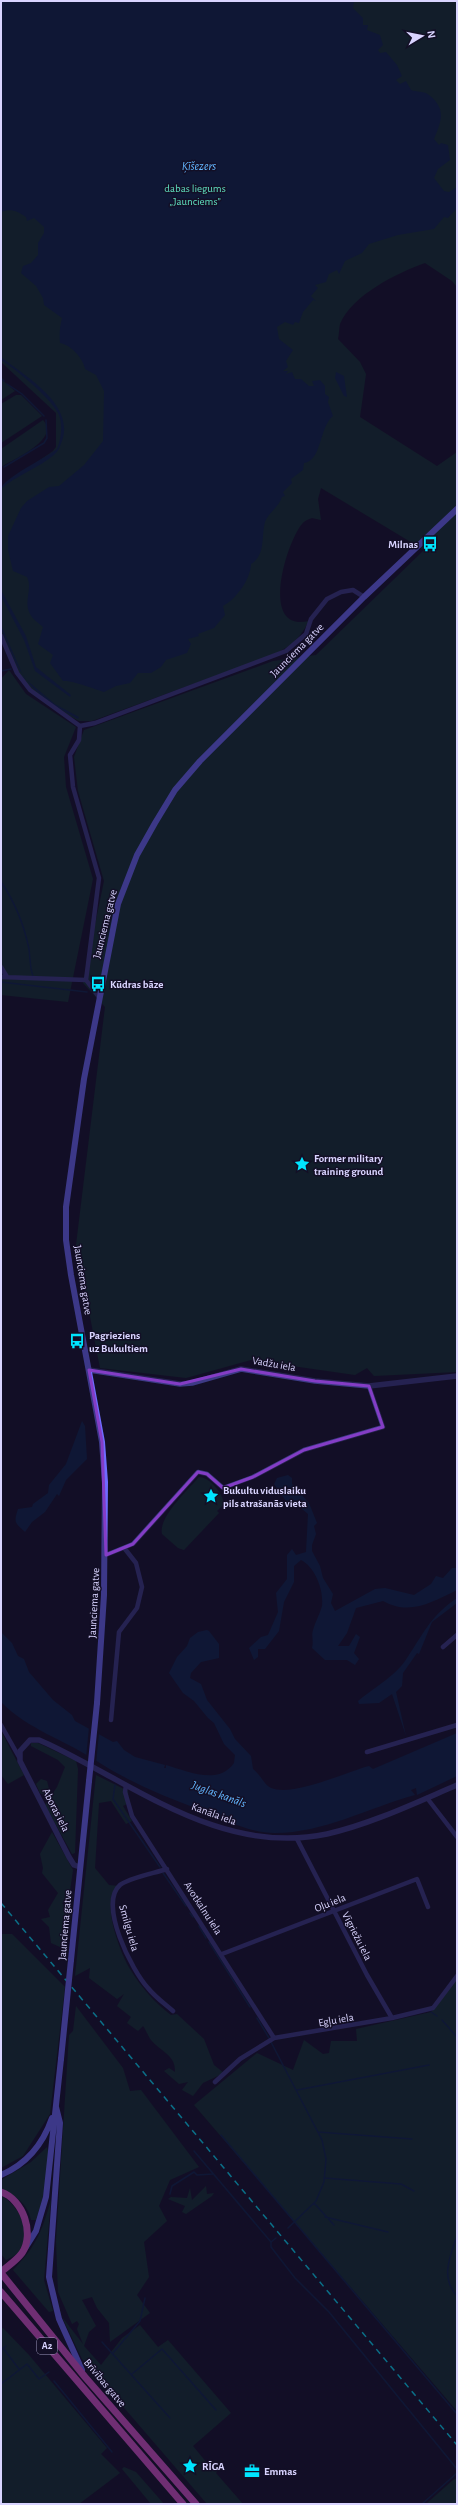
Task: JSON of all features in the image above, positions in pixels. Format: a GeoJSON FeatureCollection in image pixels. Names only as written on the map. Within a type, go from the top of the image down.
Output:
{"type":"FeatureCollection","features":[{"type":"Feature","properties":{"kind":"highway"},"geometry":{"type":"LineString","coordinates":[[1,2192],[14,2200],[23,2211],[26,2233],[23,2252],[15,2261],[1,2272]]}},
{"type":"Feature","properties":{"kind":"highway","name":"Brīvības gatve"},"geometry":{"type":"LineString","coordinates":[[1,2272],[85,2377],[195,2503]]}},
{"type":"Feature","properties":{"kind":"highway","name":"Brīvības gatve"},"geometry":{"type":"LineString","coordinates":[[1,2292],[183,2504]]}},
{"type":"Feature","properties":{"kind":"main road","name":"Jaunciema gatve"},"geometry":{"type":"LineString","coordinates":[[23,2252],[36,2231],[41,2217],[56,2107],[97,1703],[106,1555],[102,1442],[71,1275],[66,1240],[66,1207],[82,1094],[99,997],[118,904],[137,855],[175,790],[200,761],[364,597],[457,509]]}},
{"type":"Feature","properties":{"kind":"main road"},"geometry":{"type":"LineString","coordinates":[[1,2175],[19,2165],[38,2147],[47,2132],[56,2107]]}},
{"type":"Feature","properties":{"kind":"main road"},"geometry":{"type":"LineString","coordinates":[[56,2107],[60,2124],[50,2277],[59,2319],[85,2377]]}},
{"type":"Feature","properties":{"kind":"street"},"geometry":{"type":"LineString","coordinates":[[1,636],[17,674],[30,690],[80,726],[95,723],[286,651],[306,634],[311,619],[327,599],[341,592],[353,590],[364,597]]}},
{"type":"Feature","properties":{"kind":"street"},"geometry":{"type":"LineString","coordinates":[[80,726],[79,740],[70,755],[73,787],[98,878],[86,980],[99,997]]}},
{"type":"Feature","properties":{"kind":"street"},"geometry":{"type":"LineString","coordinates":[[1,967],[4,977],[86,980]]}},
{"type":"Feature","properties":{"kind":"street","name":"Vadžu iela"},"geometry":{"type":"LineString","coordinates":[[89,1370],[180,1384],[192,1383],[241,1369],[315,1381],[370,1386],[457,1376]]}},
{"type":"Feature","properties":{"kind":"street"},"geometry":{"type":"LineString","coordinates":[[106,1555],[125,1549],[133,1544],[198,1472],[207,1474],[223,1488],[253,1477],[304,1450],[383,1427],[370,1386]]}},
{"type":"Feature","properties":{"kind":"street"},"geometry":{"type":"LineString","coordinates":[[111,1720],[119,1632],[137,1608],[142,1587],[136,1563],[125,1549]]}},
{"type":"Feature","properties":{"kind":"street"},"geometry":{"type":"LineString","coordinates":[[443,1647],[457,1635]]}},
{"type":"Feature","properties":{"kind":"street"},"geometry":{"type":"LineString","coordinates":[[1,1725],[19,1757]]}},
{"type":"Feature","properties":{"kind":"street"},"geometry":{"type":"LineString","coordinates":[[367,1752],[457,1725]]}},
{"type":"Feature","properties":{"kind":"street","name":"Kanāla iela"},"geometry":{"type":"LineString","coordinates":[[19,1757],[26,1743],[39,1740],[170,1808],[216,1827],[266,1839],[298,1839],[348,1828],[457,1785]]}},
{"type":"Feature","properties":{"kind":"street","name":"Aboras iela"},"geometry":{"type":"LineString","coordinates":[[19,1757],[66,1851],[74,1865],[80,1867]]}},
{"type":"Feature","properties":{"kind":"street","name":"Avotkalnu iela"},"geometry":{"type":"LineString","coordinates":[[126,1785],[125,1792],[132,1816],[222,1954],[274,2038]]}},
{"type":"Feature","properties":{"kind":"street"},"geometry":{"type":"LineString","coordinates":[[427,1798],[457,1837]]}},
{"type":"Feature","properties":{"kind":"street","name":"Vīgriežu iela"},"geometry":{"type":"LineString","coordinates":[[298,1839],[367,1975],[392,2018]]}},
{"type":"Feature","properties":{"kind":"street","name":"Smilgu iela"},"geometry":{"type":"LineString","coordinates":[[167,1869],[120,1885],[113,1895],[112,1909],[131,1966],[148,1989],[173,2011]]}},
{"type":"Feature","properties":{"kind":"street","name":"Oļu iela"},"geometry":{"type":"LineString","coordinates":[[222,1954],[417,1879],[428,1907]]}},
{"type":"Feature","properties":{"kind":"street","name":"Egļu iela"},"geometry":{"type":"LineString","coordinates":[[216,2082],[240,2059],[274,2038],[392,2018],[434,2008],[457,1976]]}},
{"type":"Feature","properties":{"kind":"highlighted area"},"geometry":{"type":"Polygon","coordinates":[[[241,1369],[315,1381],[369,1386],[383,1427],[304,1450],[253,1477],[223,1488],[207,1474],[198,1472],[133,1544],[106,1555],[102,1442],[89,1370],[180,1384],[241,1369]]]}},
{"type":"Feature","properties":{"kind":"green space","name":"dabas liegums „Jaunciems”"},"geometry":{"type":"Polygon","coordinates":[[[1,1],[457,1],[457,287],[452,281],[425,263],[414,267],[376,286],[354,304],[346,313],[340,324],[338,339],[360,362],[366,374],[360,417],[437,466],[457,452],[457,1372],[374,1376],[367,1368],[355,1375],[251,1360],[186,1378],[100,1368],[76,1245],[105,1007],[83,983],[104,881],[78,791],[74,757],[84,730],[273,661],[316,655],[424,550],[321,488],[318,499],[321,520],[312,518],[302,524],[290,548],[284,565],[281,583],[280,600],[284,613],[293,621],[309,621],[293,643],[283,650],[92,721],[79,721],[71,717],[27,686],[15,667],[1,633],[1,487],[53,451],[56,447],[56,413],[1,362],[1,1]]]}},
{"type":"Feature","properties":{"kind":"green space"},"geometry":{"type":"Polygon","coordinates":[[[1,379],[15,391],[1,400],[1,379]]]}},
{"type":"Feature","properties":{"kind":"green space"},"geometry":{"type":"Polygon","coordinates":[[[16,395],[21,395],[42,416],[1,443],[1,404],[16,395]]]}},
{"type":"Feature","properties":{"kind":"green space"},"geometry":{"type":"Polygon","coordinates":[[[43,420],[47,427],[46,434],[41,441],[25,454],[1,467],[1,449],[43,420]]]}},
{"type":"Feature","properties":{"kind":"green space"},"geometry":{"type":"Polygon","coordinates":[[[9,670],[26,694],[76,727],[64,757],[66,787],[93,879],[68,1002],[1,995],[1,679],[9,670]]]}},
{"type":"Feature","properties":{"kind":"green space"},"geometry":{"type":"Polygon","coordinates":[[[199,1477],[207,1480],[219,1491],[224,1504],[217,1511],[219,1513],[184,1550],[178,1548],[162,1534],[162,1527],[169,1512],[199,1477]]]}},
{"type":"Feature","properties":{"kind":"green space"},"geometry":{"type":"Polygon","coordinates":[[[1,1731],[24,1775],[8,1784],[1,1775],[1,1731]]]}},
{"type":"Feature","properties":{"kind":"green space"},"geometry":{"type":"Polygon","coordinates":[[[31,1743],[38,1743],[76,1761],[78,1769],[75,1853],[72,1854],[45,1805],[57,1787],[65,1767],[58,1760],[31,1746],[31,1743]]]}},
{"type":"Feature","properties":{"kind":"green space"},"geometry":{"type":"Polygon","coordinates":[[[96,1775],[128,1791],[129,1803],[123,1806],[132,1821],[126,1824],[111,1801],[99,1803],[95,1868],[109,1885],[119,1886],[113,1892],[111,1913],[113,1926],[121,1951],[130,1969],[143,1988],[165,2010],[171,2015],[177,2014],[204,2039],[214,2065],[224,2073],[203,2083],[193,2096],[182,2090],[188,2082],[179,2084],[164,2071],[169,2068],[175,2072],[175,2066],[167,2054],[151,2040],[143,2026],[138,2031],[127,2023],[131,2017],[117,2006],[124,1994],[117,1999],[89,1978],[90,1968],[75,1976],[96,1775]]]}},
{"type":"Feature","properties":{"kind":"green space"},"geometry":{"type":"Polygon","coordinates":[[[41,1779],[47,1781],[49,1789],[45,1795],[40,1793],[36,1784],[41,1779]]]}},
{"type":"Feature","properties":{"kind":"green space"},"geometry":{"type":"Polygon","coordinates":[[[52,1832],[73,1870],[69,1898],[62,1903],[71,1915],[67,1950],[51,1943],[49,1927],[41,1919],[50,1917],[48,1910],[58,1893],[42,1873],[43,1868],[40,1854],[52,1832]]]}},
{"type":"Feature","properties":{"kind":"green space"},"geometry":{"type":"Polygon","coordinates":[[[1,1934],[12,1934],[65,1987],[50,2114],[23,2156],[1,2168],[1,1934]]]}},
{"type":"Feature","properties":{"kind":"green space"},"geometry":{"type":"Polygon","coordinates":[[[457,1979],[457,2411],[194,2105],[257,2053],[293,2070],[304,2040],[323,2054],[329,2053],[331,2041],[357,2041],[356,2029],[431,2012],[457,1979]]]}},
{"type":"Feature","properties":{"kind":"green space"},"geometry":{"type":"Polygon","coordinates":[[[76,2006],[123,2068],[130,2091],[141,2090],[199,2167],[170,2180],[159,2206],[167,2221],[144,2242],[149,2277],[137,2295],[150,2313],[110,2342],[109,2323],[97,2308],[92,2297],[82,2300],[96,2326],[89,2332],[84,2346],[101,2365],[122,2338],[140,2325],[158,2347],[168,2340],[231,2413],[193,2446],[212,2469],[215,2466],[218,2470],[216,2473],[243,2504],[207,2504],[82,2359],[62,2317],[83,2344],[77,2329],[79,2324],[77,2321],[72,2324],[58,2292],[56,2241],[69,2035],[73,2031],[76,2006]]]}},
{"type":"Feature","properties":{"kind":"green space"},"geometry":{"type":"Polygon","coordinates":[[[47,2147],[49,2164],[46,2184],[36,2220],[31,2220],[24,2205],[16,2197],[1,2189],[1,2180],[31,2162],[47,2147]]]}},
{"type":"Feature","properties":{"kind":"green space"},"geometry":{"type":"Polygon","coordinates":[[[206,2186],[207,2194],[214,2193],[212,2196],[186,2214],[182,2212],[185,2206],[168,2199],[171,2197],[187,2198],[190,2188],[192,2200],[206,2186]]]}},
{"type":"Feature","properties":{"kind":"green space"},"geometry":{"type":"Polygon","coordinates":[[[1,2196],[8,2200],[18,2213],[22,2220],[25,2236],[23,2245],[19,2252],[6,2260],[1,2254],[1,2196]]]}},
{"type":"Feature","properties":{"kind":"green space"},"geometry":{"type":"Polygon","coordinates":[[[51,2199],[44,2280],[53,2311],[49,2312],[13,2270],[28,2253],[38,2237],[51,2199]]]}},
{"type":"Feature","properties":{"kind":"green space"},"geometry":{"type":"Polygon","coordinates":[[[3,2328],[29,2355],[107,2448],[101,2454],[120,2473],[79,2504],[1,2504],[1,2329],[3,2328]]]}},
{"type":"Feature","properties":{"kind":"green space"},"geometry":{"type":"Polygon","coordinates":[[[124,2467],[136,2472],[164,2504],[151,2504],[122,2469],[124,2467]]]}},
{"type":"Feature","properties":{"kind":"green space"},"geometry":{"type":"Polygon","coordinates":[[[457,2478],[457,2504],[426,2504],[453,2480],[457,2478]]]}},
{"type":"Feature","properties":{"kind":"water","name":"Ķīšezers"},"geometry":{"type":"Polygon","coordinates":[[[1,1],[354,1],[353,8],[363,18],[363,25],[368,25],[367,30],[380,35],[383,45],[378,50],[380,53],[386,52],[397,65],[402,76],[396,80],[400,84],[406,81],[411,90],[427,94],[435,100],[438,105],[441,116],[439,127],[434,139],[439,145],[441,143],[448,145],[450,160],[438,169],[434,178],[444,191],[449,192],[457,187],[457,208],[448,218],[444,217],[434,229],[398,235],[369,244],[362,253],[345,261],[339,274],[337,270],[329,274],[326,282],[315,285],[318,288],[311,296],[316,301],[313,300],[303,312],[299,323],[295,322],[293,325],[285,322],[277,327],[279,339],[293,350],[286,361],[288,367],[283,371],[288,371],[286,374],[292,372],[295,379],[301,379],[309,386],[314,386],[312,381],[320,380],[325,386],[325,394],[329,397],[328,402],[333,416],[328,421],[317,450],[310,461],[304,463],[303,470],[291,479],[292,483],[283,492],[285,496],[282,497],[281,501],[266,519],[259,556],[251,564],[249,575],[243,587],[234,598],[223,606],[225,615],[214,628],[198,634],[199,636],[188,639],[191,644],[187,653],[166,660],[161,667],[151,673],[138,673],[130,683],[116,686],[104,692],[77,683],[63,681],[50,663],[53,655],[38,644],[43,627],[33,618],[28,609],[29,582],[27,577],[13,571],[8,550],[8,536],[21,508],[27,501],[49,487],[59,486],[84,465],[103,441],[104,391],[96,375],[85,369],[79,356],[68,346],[60,343],[62,318],[44,305],[43,298],[36,286],[21,273],[23,266],[31,263],[38,255],[38,243],[44,233],[44,227],[34,218],[27,221],[26,217],[17,212],[8,210],[1,212],[1,1]]]}},
{"type":"Feature","properties":{"kind":"water"},"geometry":{"type":"Polygon","coordinates":[[[1,357],[34,382],[55,403],[61,415],[64,428],[62,441],[55,454],[1,489],[9,479],[57,449],[60,441],[61,428],[59,415],[50,401],[16,370],[1,360],[1,357]]]}},
{"type":"Feature","properties":{"kind":"water"},"geometry":{"type":"Polygon","coordinates":[[[336,372],[344,376],[347,397],[344,396],[335,378],[336,372]]]}},
{"type":"Feature","properties":{"kind":"water"},"geometry":{"type":"Polygon","coordinates":[[[1,590],[26,636],[36,667],[71,695],[70,697],[35,671],[24,640],[1,596],[1,590]]]}},
{"type":"Feature","properties":{"kind":"water"},"geometry":{"type":"Polygon","coordinates":[[[1,625],[22,674],[14,659],[1,625]]]}},
{"type":"Feature","properties":{"kind":"water"},"geometry":{"type":"Polygon","coordinates":[[[27,680],[55,704],[79,717],[78,719],[54,705],[35,690],[27,680]]]}},
{"type":"Feature","properties":{"kind":"water"},"geometry":{"type":"Polygon","coordinates":[[[82,1421],[85,1426],[87,1459],[66,1480],[59,1496],[57,1494],[45,1512],[32,1522],[25,1532],[16,1523],[18,1509],[32,1507],[33,1504],[48,1493],[49,1485],[66,1464],[82,1421]]]}},
{"type":"Feature","properties":{"kind":"water"},"geometry":{"type":"Polygon","coordinates":[[[288,1475],[292,1478],[292,1484],[309,1503],[317,1523],[314,1526],[316,1534],[312,1545],[312,1551],[320,1566],[323,1578],[333,1594],[331,1603],[335,1611],[375,1589],[385,1588],[414,1595],[431,1584],[436,1576],[443,1578],[452,1568],[457,1568],[457,1590],[421,1606],[402,1607],[383,1601],[356,1608],[347,1633],[338,1646],[349,1646],[356,1634],[360,1637],[354,1653],[359,1659],[355,1665],[347,1660],[325,1660],[312,1648],[312,1632],[322,1606],[322,1593],[314,1573],[306,1563],[301,1560],[294,1566],[294,1582],[284,1602],[279,1631],[265,1649],[258,1649],[258,1657],[254,1660],[249,1648],[261,1637],[268,1635],[278,1612],[276,1593],[287,1579],[287,1555],[292,1549],[296,1555],[306,1552],[308,1514],[295,1503],[291,1506],[274,1484],[277,1478],[288,1475]]]}},
{"type":"Feature","properties":{"kind":"water"},"geometry":{"type":"Polygon","coordinates":[[[457,1598],[457,1603],[432,1622],[419,1654],[417,1653],[403,1673],[402,1686],[396,1692],[406,1736],[392,1694],[379,1703],[359,1704],[358,1701],[401,1667],[433,1619],[447,1605],[457,1598]]]}},
{"type":"Feature","properties":{"kind":"water","name":"Juglas kanāls"},"geometry":{"type":"Polygon","coordinates":[[[207,1630],[219,1644],[219,1658],[201,1662],[191,1673],[190,1678],[201,1684],[207,1700],[230,1729],[235,1739],[251,1756],[253,1769],[269,1787],[281,1790],[306,1787],[369,1766],[373,1769],[457,1733],[457,1776],[417,1795],[416,1788],[411,1790],[415,1795],[311,1829],[275,1833],[256,1831],[236,1825],[132,1781],[23,1720],[1,1702],[1,1632],[12,1643],[18,1656],[24,1659],[29,1672],[53,1700],[72,1715],[75,1721],[113,1742],[117,1741],[124,1750],[135,1757],[165,1765],[164,1768],[166,1768],[166,1765],[202,1775],[220,1774],[234,1763],[235,1755],[224,1744],[214,1723],[194,1701],[183,1693],[169,1673],[177,1657],[187,1646],[190,1638],[198,1632],[207,1630]]]}},
{"type":"Feature","properties":{"kind":"pier"},"geometry":{"type":"Polygon","coordinates":[[[89,1727],[99,1733],[96,1764],[86,1758],[89,1727]]]}},
{"type":"Feature","properties":{"kind":"waterway"},"geometry":{"type":"LineString","coordinates":[[1,378],[4,381]]}},
{"type":"Feature","properties":{"kind":"waterway"},"geometry":{"type":"LineString","coordinates":[[7,384],[22,394],[44,416]]}},
{"type":"Feature","properties":{"kind":"waterway"},"geometry":{"type":"LineString","coordinates":[[4,467],[44,443],[47,438],[46,420]]}},
{"type":"Feature","properties":{"kind":"waterway"},"geometry":{"type":"LineString","coordinates":[[1,671],[11,669]]}},
{"type":"Feature","properties":{"kind":"waterway"},"geometry":{"type":"LineString","coordinates":[[1,882],[11,898],[22,923],[29,949],[33,976]]}},
{"type":"Feature","properties":{"kind":"waterway"},"geometry":{"type":"LineString","coordinates":[[1,982],[87,992]]}},
{"type":"Feature","properties":{"kind":"waterway"},"geometry":{"type":"LineString","coordinates":[[115,1785],[113,1799],[160,1867]]}},
{"type":"Feature","properties":{"kind":"waterway"},"geometry":{"type":"LineString","coordinates":[[163,1873],[186,1906]]}},
{"type":"Feature","properties":{"kind":"waterway"},"geometry":{"type":"LineString","coordinates":[[190,1913],[193,1917]]}},
{"type":"Feature","properties":{"kind":"waterway"},"geometry":{"type":"LineString","coordinates":[[199,1926],[206,1938]]}},
{"type":"Feature","properties":{"kind":"waterway"},"geometry":{"type":"LineString","coordinates":[[209,1942],[250,2007]]}},
{"type":"Feature","properties":{"kind":"waterway"},"geometry":{"type":"LineString","coordinates":[[431,2012],[437,2016]]}},
{"type":"Feature","properties":{"kind":"waterway"},"geometry":{"type":"LineString","coordinates":[[257,2018],[269,2038]]}},
{"type":"Feature","properties":{"kind":"waterway"},"geometry":{"type":"LineString","coordinates":[[442,2020],[457,2037]]}},
{"type":"Feature","properties":{"kind":"waterway"},"geometry":{"type":"LineString","coordinates":[[271,2042],[322,2140],[326,2159],[324,2182],[316,2201],[288,2228]]}},
{"type":"Feature","properties":{"kind":"waterway"},"geometry":{"type":"LineString","coordinates":[[297,2090],[429,2065]]}},
{"type":"Feature","properties":{"kind":"waterway"},"geometry":{"type":"LineString","coordinates":[[318,2132],[412,2139]]}},
{"type":"Feature","properties":{"kind":"waterway"},"geometry":{"type":"LineString","coordinates":[[221,2135],[457,2414]]}},
{"type":"Feature","properties":{"kind":"waterway"},"geometry":{"type":"LineString","coordinates":[[194,2151],[271,2242],[276,2238]]}},
{"type":"Feature","properties":{"kind":"waterway"},"geometry":{"type":"LineString","coordinates":[[170,2194],[172,2186],[194,2172],[197,2175],[213,2174]]}},
{"type":"Feature","properties":{"kind":"waterway"},"geometry":{"type":"LineString","coordinates":[[324,2178],[401,2184],[414,2191]]}},
{"type":"Feature","properties":{"kind":"waterway"},"geometry":{"type":"LineString","coordinates":[[457,2194],[457,2217]]}},
{"type":"Feature","properties":{"kind":"waterway"},"geometry":{"type":"LineString","coordinates":[[314,2203],[334,2225]]}},
{"type":"Feature","properties":{"kind":"waterway"},"geometry":{"type":"LineString","coordinates":[[325,2217],[388,2232]]}},
{"type":"Feature","properties":{"kind":"waterway"},"geometry":{"type":"LineString","coordinates":[[457,2236],[449,2259],[448,2267],[449,2282],[457,2296]]}},
{"type":"Feature","properties":{"kind":"waterway"},"geometry":{"type":"LineString","coordinates":[[271,2242],[271,2247],[295,2278],[329,2312],[457,2469]]}},
{"type":"Feature","properties":{"kind":"waterway"},"geometry":{"type":"LineString","coordinates":[[113,2353],[140,2321],[145,2298]]}},
{"type":"Feature","properties":{"kind":"waterway"},"geometry":{"type":"LineString","coordinates":[[102,2342],[170,2418]]}},
{"type":"Feature","properties":{"kind":"waterway"},"geometry":{"type":"LineString","coordinates":[[1,2350],[6,2346]]}},
{"type":"Feature","properties":{"kind":"waterway"},"geometry":{"type":"LineString","coordinates":[[3,2348],[19,2369]]}},
{"type":"Feature","properties":{"kind":"waterway"},"geometry":{"type":"LineString","coordinates":[[132,2374],[162,2349],[216,2410]]}},
{"type":"Feature","properties":{"kind":"waterway"},"geometry":{"type":"LineString","coordinates":[[1,2384],[27,2364],[39,2379],[49,2372]]}},
{"type":"Feature","properties":{"kind":"waterway"},"geometry":{"type":"LineString","coordinates":[[54,2381],[112,2452]]}},
{"type":"Feature","properties":{"kind":"waterway"},"geometry":{"type":"LineString","coordinates":[[422,2504],[457,2473]]}},
{"type":"Feature","properties":{"kind":"railway"},"geometry":{"type":"LineString","coordinates":[[1,1903],[457,2445]]}},
{"type":"Feature","properties":{"kind":"place","name":"Milnas"},"geometry":{"type":"Point","coordinates":[430,544]}},
{"type":"Feature","properties":{"kind":"place","name":"Kūdras bāze"},"geometry":{"type":"Point","coordinates":[98,984]}},
{"type":"Feature","properties":{"kind":"place","name":"Former military training ground"},"geometry":{"type":"Point","coordinates":[302,1164]}},
{"type":"Feature","properties":{"kind":"place","name":"Pagrieziens uz Bukultiem"},"geometry":{"type":"Point","coordinates":[77,1341]}},
{"type":"Feature","properties":{"kind":"place","name":"Bukultu viduslaiku pils atrašanās vieta"},"geometry":{"type":"Point","coordinates":[211,1496]}},
{"type":"Feature","properties":{"kind":"place","name":"RĪGA"},"geometry":{"type":"Point","coordinates":[190,2466]}},
{"type":"Feature","properties":{"kind":"place","name":"Emmas"},"geometry":{"type":"Point","coordinates":[252,2471]}}]}
